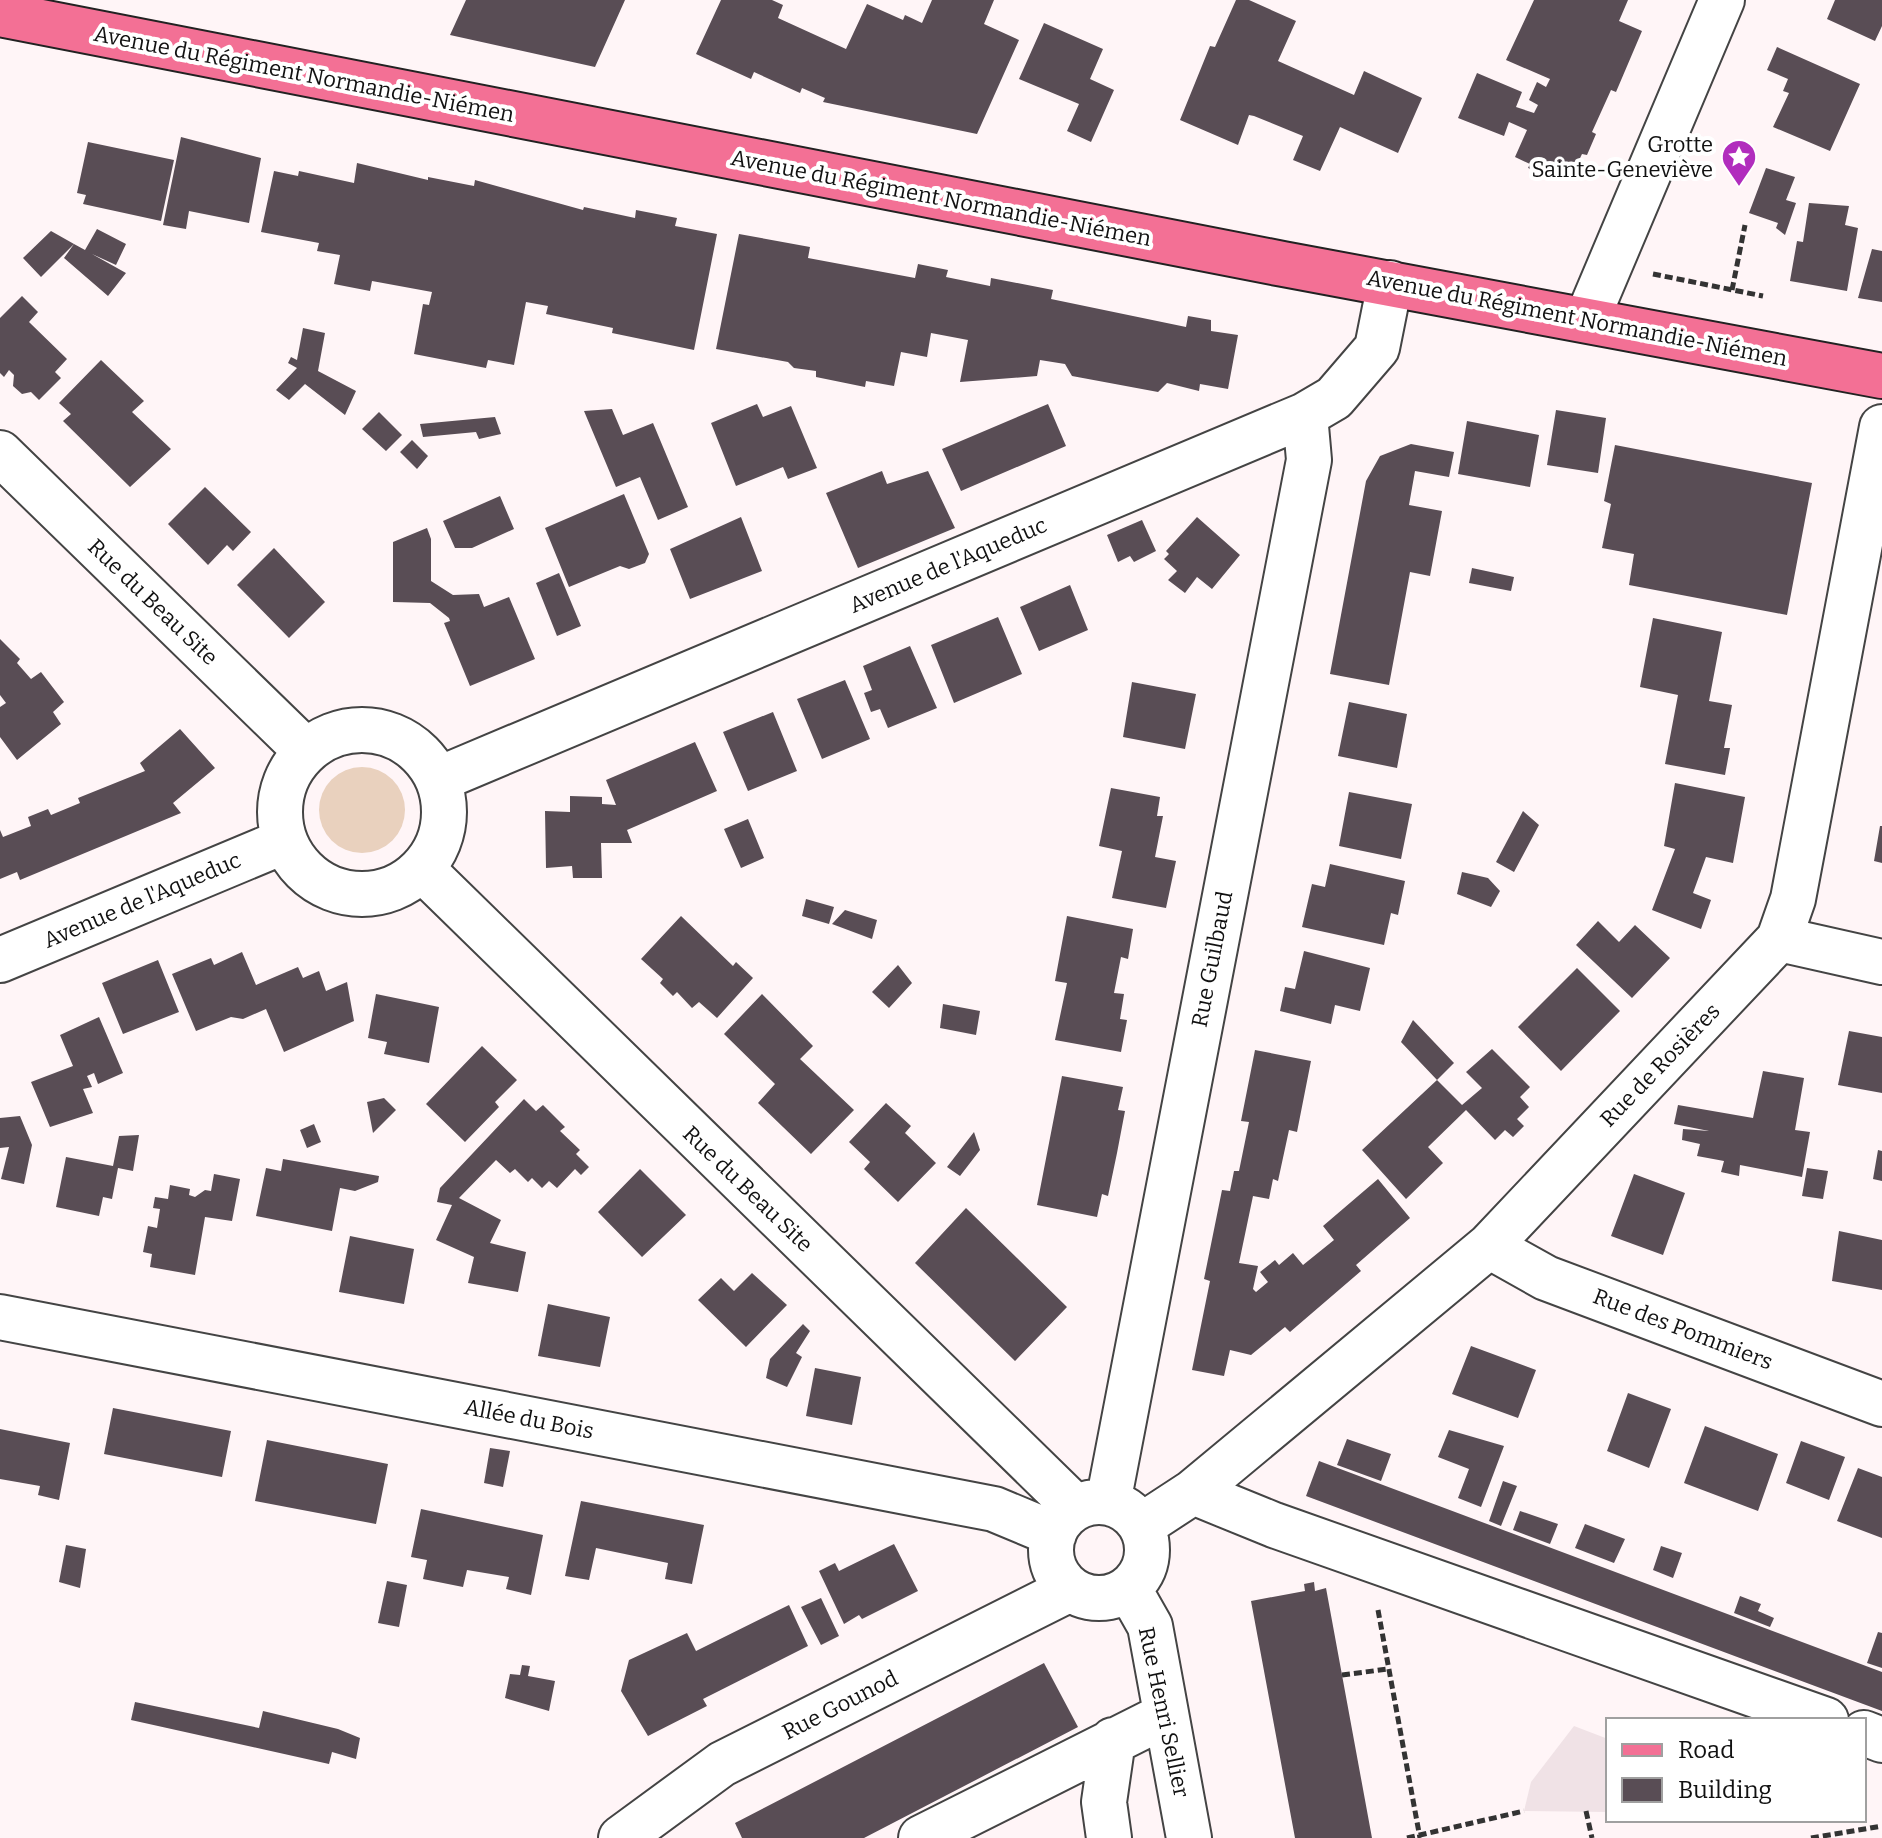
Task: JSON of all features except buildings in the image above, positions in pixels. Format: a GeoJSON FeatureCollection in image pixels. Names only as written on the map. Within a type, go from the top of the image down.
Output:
{"type":"FeatureCollection","features":[{"type":"Feature","properties":{"kind":"main road","name":"Avenue du Régiment Normandie-Niémen"},"geometry":{"type":"LineString","coordinates":[[0,14],[1882,376]]}},
{"type":"Feature","properties":{"kind":"street"},"geometry":{"type":"LineString","coordinates":[[1587,319],[1722,0]]}},
{"type":"Feature","properties":{"kind":"street","name":"Avenue de l'Aqueduc"},"geometry":{"type":"LineString","coordinates":[[439,779],[1305,415],[1334,398],[1377,348],[1390,283]]}},
{"type":"Feature","properties":{"kind":"street","name":"Rue Guilbaud"},"geometry":{"type":"LineString","coordinates":[[1095,1518],[1309,460],[1305,415]]}},
{"type":"Feature","properties":{"kind":"street","name":"Rue de Rosières"},"geometry":{"type":"LineString","coordinates":[[1095,1518],[1193,1492],[1489,1246],[1779,939],[1793,899],[1882,427]]}},
{"type":"Feature","properties":{"kind":"street","name":"Rue du Beau Site"},"geometry":{"type":"LineString","coordinates":[[0,453],[306,751]]}},
{"type":"Feature","properties":{"kind":"street"},"geometry":{"type":"LineString","coordinates":[[353,730],[380,731],[404,740],[424,757],[439,779],[445,803],[444,827],[436,850],[422,869],[399,886],[373,894],[345,892],[320,883],[298,865],[285,841],[280,817],[282,793],[290,771],[306,751],[327,737],[353,730]]}},
{"type":"Feature","properties":{"kind":"street","name":"Avenue de l'Aqueduc"},"geometry":{"type":"LineString","coordinates":[[0,960],[285,841]]}},
{"type":"Feature","properties":{"kind":"street","name":"Rue du Beau Site"},"geometry":{"type":"LineString","coordinates":[[422,869],[1095,1518]]}},
{"type":"Feature","properties":{"kind":"street"},"geometry":{"type":"LineString","coordinates":[[1779,939],[1882,962]]}},
{"type":"Feature","properties":{"kind":"street","name":"Rue des Pommiers"},"geometry":{"type":"LineString","coordinates":[[1489,1246],[1546,1278],[1882,1404]]}},
{"type":"Feature","properties":{"kind":"street","name":"Allée du Bois"},"geometry":{"type":"LineString","coordinates":[[0,1317],[994,1509],[1095,1518]]}},
{"type":"Feature","properties":{"kind":"street"},"geometry":{"type":"LineString","coordinates":[[1193,1492],[1274,1525],[1820,1718]]}},
{"type":"Feature","properties":{"kind":"street"},"geometry":{"type":"LineString","coordinates":[[1095,1518],[1147,1542],[1147,1560],[1140,1576],[1129,1589],[1110,1598],[1089,1598],[1070,1589],[1053,1564],[1095,1518]]}},
{"type":"Feature","properties":{"kind":"street","name":"Rue Gounod"},"geometry":{"type":"LineString","coordinates":[[621,1838],[674,1822],[722,1764],[1070,1589]]}},
{"type":"Feature","properties":{"kind":"street","name":"Rue Henri Sellier"},"geometry":{"type":"LineString","coordinates":[[1129,1589],[1150,1626],[1189,1838]]}},
{"type":"Feature","properties":{"kind":"street"},"geometry":{"type":"LineString","coordinates":[[921,1838],[1166,1715]]}},
{"type":"Feature","properties":{"kind":"street"},"geometry":{"type":"LineString","coordinates":[[1109,1838],[1104,1802],[1113,1740]]}},
{"type":"Feature","properties":{"kind":"path"},"geometry":{"type":"LineString","coordinates":[[1732,290],[1745,225]]}},
{"type":"Feature","properties":{"kind":"path"},"geometry":{"type":"LineString","coordinates":[[1652,274],[1763,296]]}},
{"type":"Feature","properties":{"kind":"path"},"geometry":{"type":"LineString","coordinates":[[1369,1558],[1419,1837]]}},
{"type":"Feature","properties":{"kind":"path"},"geometry":{"type":"LineString","coordinates":[[1342,1675],[1388,1669]]}},
{"type":"Feature","properties":{"kind":"path"},"geometry":{"type":"LineString","coordinates":[[1407,1838],[1524,1811]]}},
{"type":"Feature","properties":{"kind":"path"},"geometry":{"type":"LineString","coordinates":[[1586,1811],[1592,1838]]}},
{"type":"Feature","properties":{"kind":"path"},"geometry":{"type":"LineString","coordinates":[[1811,1838],[1882,1826]]}},
{"type":"Feature","properties":{"kind":"shaded area"},"geometry":{"type":"Polygon","coordinates":[[[354,767],[370,767],[393,779],[402,793],[405,810],[402,827],[393,841],[370,853],[354,853],[338,846],[326,834],[319,818],[319,802],[326,786],[338,774],[354,767]]]}},
{"type":"Feature","properties":{"kind":"shaded area"},"geometry":{"type":"Polygon","coordinates":[[[1574,1726],[1606,1738],[1606,1812],[1524,1811],[1531,1782],[1574,1726]]]}},
{"type":"Feature","properties":{"kind":"place","name":"Grotte Sainte-Geneviève"},"geometry":{"type":"Point","coordinates":[1739,188]}}]}
